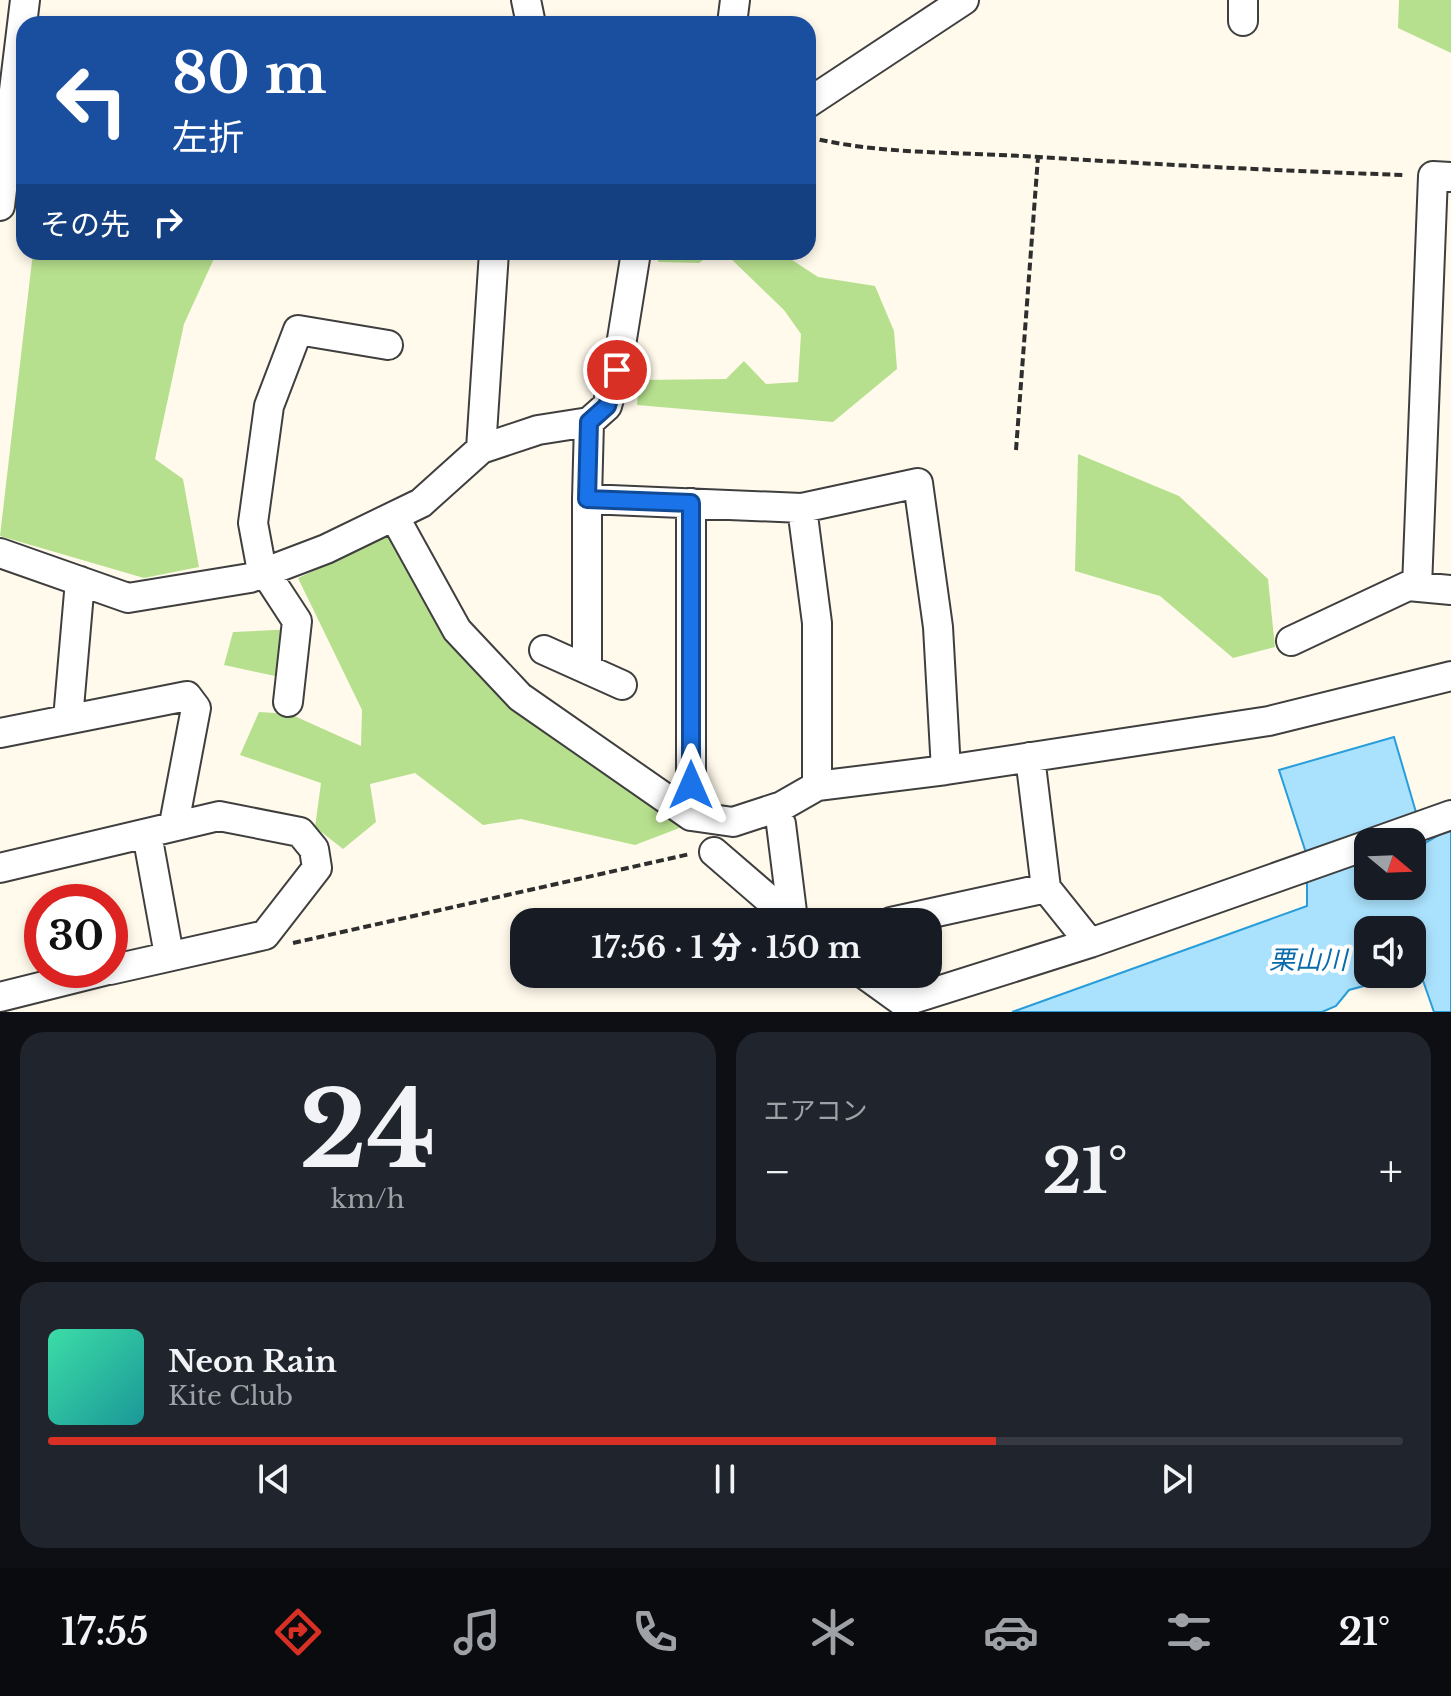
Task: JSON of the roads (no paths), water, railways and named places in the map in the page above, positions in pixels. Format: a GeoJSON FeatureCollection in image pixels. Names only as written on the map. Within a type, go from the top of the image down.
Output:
{"type":"FeatureCollection","features":[{"type":"Feature","properties":{"kind":"street"},"geometry":{"type":"LineString","coordinates":[[816,98],[964,0]]}},
{"type":"Feature","properties":{"kind":"street"},"geometry":{"type":"LineString","coordinates":[[0,206],[16,74]]}},
{"type":"Feature","properties":{"kind":"street"},"geometry":{"type":"LineString","coordinates":[[1417,587],[1442,176]]}},
{"type":"Feature","properties":{"kind":"street"},"geometry":{"type":"LineString","coordinates":[[481,449],[493,260]]}},
{"type":"Feature","properties":{"kind":"street"},"geometry":{"type":"LineString","coordinates":[[0,553],[128,598],[250,578],[326,549],[421,503],[481,449],[538,430],[589,422],[607,406],[614,382],[635,260]]}},
{"type":"Feature","properties":{"kind":"street"},"geometry":{"type":"LineString","coordinates":[[288,702],[297,621],[261,566],[253,523],[269,406],[298,330],[388,345]]}},
{"type":"Feature","properties":{"kind":"street"},"geometry":{"type":"LineString","coordinates":[[587,669],[589,422]]}},
{"type":"Feature","properties":{"kind":"street"},"geometry":{"type":"LineString","coordinates":[[587,499],[802,508],[918,483],[938,627],[946,770]]}},
{"type":"Feature","properties":{"kind":"street"},"geometry":{"type":"LineString","coordinates":[[691,503],[691,816]]}},
{"type":"Feature","properties":{"kind":"street"},"geometry":{"type":"LineString","coordinates":[[802,508],[817,623],[817,786]]}},
{"type":"Feature","properties":{"kind":"street"},"geometry":{"type":"LineString","coordinates":[[394,516],[457,630],[520,697],[691,816],[733,822],[782,806],[817,786],[946,770],[1269,721],[1451,676]]}},
{"type":"Feature","properties":{"kind":"street"},"geometry":{"type":"LineString","coordinates":[[68,719],[80,581]]}},
{"type":"Feature","properties":{"kind":"street"},"geometry":{"type":"LineString","coordinates":[[1291,641],[1408,586],[1451,590]]}},
{"type":"Feature","properties":{"kind":"street"},"geometry":{"type":"LineString","coordinates":[[544,650],[622,685]]}},
{"type":"Feature","properties":{"kind":"street"},"geometry":{"type":"LineString","coordinates":[[0,733],[187,696],[196,708],[174,824]]}},
{"type":"Feature","properties":{"kind":"street"},"geometry":{"type":"LineString","coordinates":[[1030,757],[1046,888],[1090,943]]}},
{"type":"Feature","properties":{"kind":"street"},"geometry":{"type":"LineString","coordinates":[[1414,828],[1451,815]]}},
{"type":"Feature","properties":{"kind":"street"},"geometry":{"type":"LineString","coordinates":[[0,868],[147,834],[174,824],[219,816],[300,832],[314,849],[317,868],[265,935],[128,965]]}},
{"type":"Feature","properties":{"kind":"street"},"geometry":{"type":"LineString","coordinates":[[781,824],[792,908]]}},
{"type":"Feature","properties":{"kind":"street"},"geometry":{"type":"LineString","coordinates":[[147,834],[169,955]]}},
{"type":"Feature","properties":{"kind":"street"},"geometry":{"type":"LineString","coordinates":[[884,988],[903,1002],[1090,943],[1354,850]]}},
{"type":"Feature","properties":{"kind":"street"},"geometry":{"type":"LineString","coordinates":[[714,852],[779,908]]}},
{"type":"Feature","properties":{"kind":"street"},"geometry":{"type":"LineString","coordinates":[[942,911],[1046,888]]}},
{"type":"Feature","properties":{"kind":"street"},"geometry":{"type":"LineString","coordinates":[[0,997],[36,988]]}},
{"type":"Feature","properties":{"kind":"water","name":"栗山川"},"geometry":{"type":"Polygon","coordinates":[[[1394,737],[1421,828],[1354,828],[1354,900],[1426,900],[1426,842],[1451,828],[1451,1012],[1434,1012],[1426,988],[1426,916],[1354,916],[1354,988],[1356,988],[1349,990],[1336,1006],[1322,1012],[1012,1012],[1307,906],[1307,856],[1279,770],[1394,737]]]}}]}
